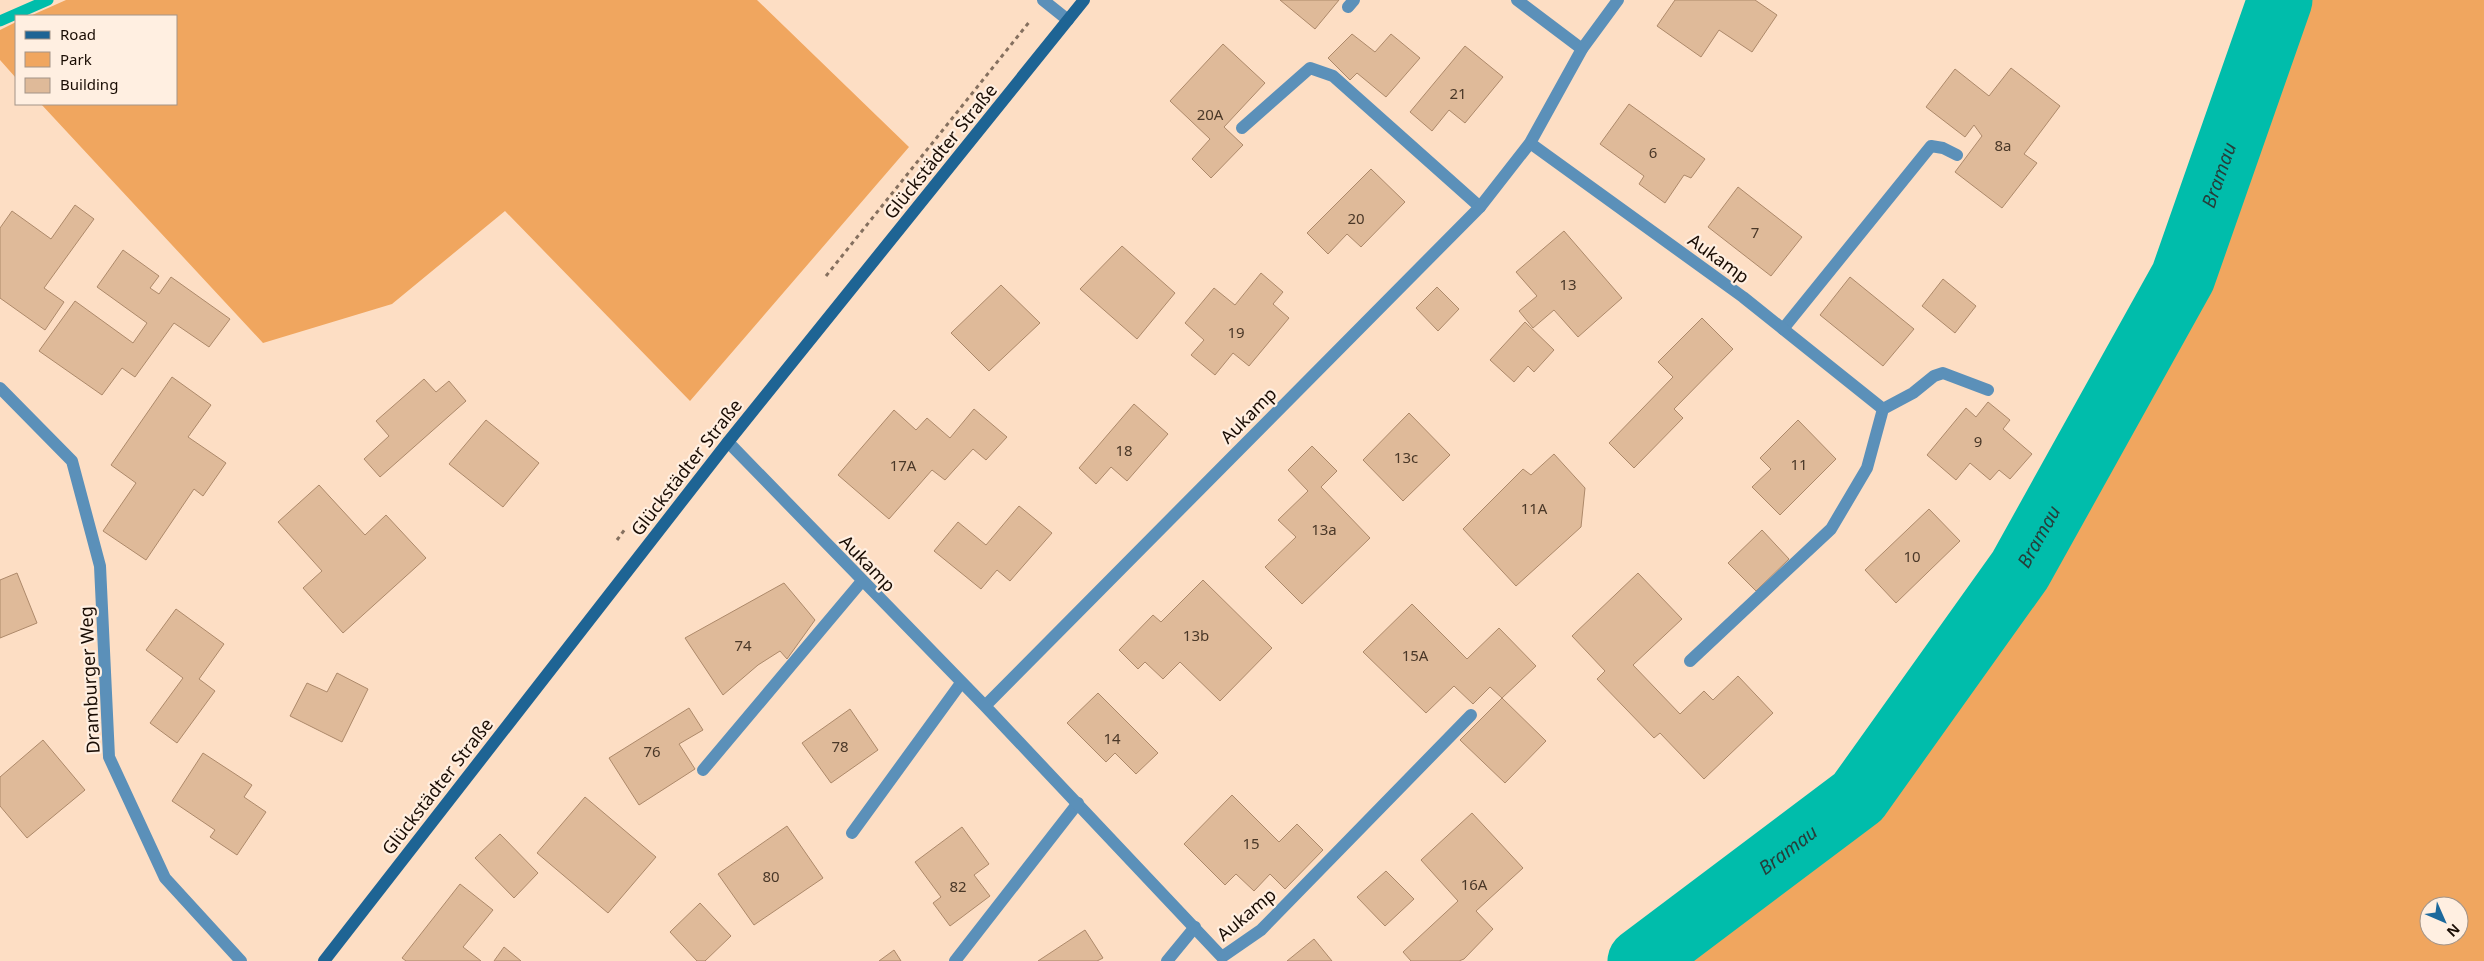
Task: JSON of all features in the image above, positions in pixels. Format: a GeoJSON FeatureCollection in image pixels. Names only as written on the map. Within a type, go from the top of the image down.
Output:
{"type":"FeatureCollection","features":[{"type":"Feature","properties":{"kind":"street"},"geometry":{"type":"LineString","coordinates":[[1043,0],[1068,20]]}},
{"type":"Feature","properties":{"kind":"street","name":"Glückstädter Straße"},"geometry":{"type":"LineString","coordinates":[[324,961],[728,442],[1084,0]]}},
{"type":"Feature","properties":{"kind":"street"},"geometry":{"type":"LineString","coordinates":[[1517,0],[1582,49]]}},
{"type":"Feature","properties":{"kind":"street","name":"Aukamp"},"geometry":{"type":"LineString","coordinates":[[985,706],[1480,207],[1530,143],[1582,49],[1618,0]]}},
{"type":"Feature","properties":{"kind":"street"},"geometry":{"type":"LineString","coordinates":[[1242,128],[1310,68],[1333,76],[1480,207]]}},
{"type":"Feature","properties":{"kind":"street","name":"Aukamp"},"geometry":{"type":"LineString","coordinates":[[1530,143],[1743,297],[1883,409]]}},
{"type":"Feature","properties":{"kind":"street"},"geometry":{"type":"LineString","coordinates":[[1783,329],[1928,150],[1935,146],[1958,155]]}},
{"type":"Feature","properties":{"kind":"street"},"geometry":{"type":"LineString","coordinates":[[1690,661],[1831,529],[1867,468],[1883,409],[1934,376],[1943,373],[1988,390]]}},
{"type":"Feature","properties":{"kind":"street","name":"Dramburger Weg"},"geometry":{"type":"LineString","coordinates":[[0,388],[72,461],[100,566],[109,756],[165,878],[241,961]]}},
{"type":"Feature","properties":{"kind":"street","name":"Aukamp"},"geometry":{"type":"LineString","coordinates":[[728,442],[985,706],[1222,957],[1261,930],[1471,715]]}},
{"type":"Feature","properties":{"kind":"street"},"geometry":{"type":"LineString","coordinates":[[703,770],[862,581]]}},
{"type":"Feature","properties":{"kind":"street"},"geometry":{"type":"LineString","coordinates":[[852,833],[961,683]]}},
{"type":"Feature","properties":{"kind":"street"},"geometry":{"type":"LineString","coordinates":[[955,961],[1078,804]]}},
{"type":"Feature","properties":{"kind":"street"},"geometry":{"type":"LineString","coordinates":[[1167,961],[1195,927]]}},
{"type":"Feature","properties":{"kind":"green space"},"geometry":{"type":"Polygon","coordinates":[[[66,0],[757,0],[909,147],[690,401],[505,211],[392,304],[263,343],[42,105],[178,105],[178,15],[32,15],[66,0]]]}},
{"type":"Feature","properties":{"kind":"green space"},"geometry":{"type":"Polygon","coordinates":[[[2289,0],[2484,0],[2484,961],[1658,961],[1863,802],[2027,574],[2191,280],[2289,0]]]}},
{"type":"Feature","properties":{"kind":"green space"},"geometry":{"type":"Polygon","coordinates":[[[15,22],[15,77],[0,60],[0,30],[15,22]]]}},
{"type":"Feature","properties":{"kind":"building"},"geometry":{"type":"Polygon","coordinates":[[[1280,0],[1339,0],[1315,29],[1280,0]]]}},
{"type":"Feature","properties":{"kind":"building"},"geometry":{"type":"Polygon","coordinates":[[[1675,0],[1755,0],[1777,15],[1752,52],[1719,30],[1701,57],[1657,26],[1675,0]]]}},
{"type":"Feature","properties":{"kind":"building"},"geometry":{"type":"Polygon","coordinates":[[[1352,34],[1375,52],[1391,34],[1420,58],[1386,97],[1357,73],[1350,80],[1328,58],[1352,34]]]}},
{"type":"Feature","properties":{"kind":"building"},"geometry":{"type":"Polygon","coordinates":[[[1223,44],[1265,83],[1224,127],[1243,145],[1211,178],[1192,159],[1210,139],[1170,101],[1223,44]]]}},
{"type":"Feature","properties":{"kind":"building"},"geometry":{"type":"Polygon","coordinates":[[[1465,46],[1503,77],[1465,123],[1449,110],[1432,131],[1410,112],[1465,46]]]}},
{"type":"Feature","properties":{"kind":"building"},"geometry":{"type":"Polygon","coordinates":[[[2011,68],[2060,106],[2024,154],[2037,163],[2002,208],[1955,172],[1982,136],[1974,125],[1965,137],[1926,107],[1955,69],[1989,96],[2011,68]]]}},
{"type":"Feature","properties":{"kind":"building"},"geometry":{"type":"Polygon","coordinates":[[[1629,104],[1705,159],[1691,178],[1684,175],[1665,203],[1639,184],[1644,176],[1600,144],[1629,104]]]}},
{"type":"Feature","properties":{"kind":"building"},"geometry":{"type":"Polygon","coordinates":[[[1371,169],[1405,202],[1361,247],[1347,234],[1328,254],[1307,233],[1371,169]]]}},
{"type":"Feature","properties":{"kind":"building"},"geometry":{"type":"Polygon","coordinates":[[[1738,187],[1802,237],[1771,276],[1708,227],[1738,187]]]}},
{"type":"Feature","properties":{"kind":"building"},"geometry":{"type":"Polygon","coordinates":[[[75,205],[94,219],[44,288],[64,302],[45,330],[0,298],[0,228],[12,211],[51,239],[75,205]]]}},
{"type":"Feature","properties":{"kind":"building"},"geometry":{"type":"Polygon","coordinates":[[[1564,231],[1622,298],[1578,337],[1554,310],[1533,328],[1519,311],[1537,296],[1516,272],[1564,231]]]}},
{"type":"Feature","properties":{"kind":"building"},"geometry":{"type":"Polygon","coordinates":[[[1122,246],[1175,293],[1137,339],[1080,289],[1122,246]]]}},
{"type":"Feature","properties":{"kind":"building"},"geometry":{"type":"Polygon","coordinates":[[[123,250],[159,276],[150,288],[159,294],[171,277],[230,319],[209,347],[174,323],[135,377],[122,368],[102,395],[39,351],[75,301],[133,343],[147,323],[97,287],[123,250]]]}},
{"type":"Feature","properties":{"kind":"building"},"geometry":{"type":"Polygon","coordinates":[[[1261,273],[1283,292],[1273,304],[1289,318],[1249,366],[1233,353],[1215,375],[1191,355],[1204,340],[1185,323],[1214,288],[1235,305],[1261,273]]]}},
{"type":"Feature","properties":{"kind":"building"},"geometry":{"type":"Polygon","coordinates":[[[1850,277],[1914,329],[1883,366],[1820,315],[1850,277]]]}},
{"type":"Feature","properties":{"kind":"building"},"geometry":{"type":"Polygon","coordinates":[[[1943,279],[1976,306],[1955,333],[1922,306],[1943,279]]]}},
{"type":"Feature","properties":{"kind":"building"},"geometry":{"type":"Polygon","coordinates":[[[1001,285],[1040,323],[989,371],[951,333],[1001,285]]]}},
{"type":"Feature","properties":{"kind":"building"},"geometry":{"type":"Polygon","coordinates":[[[1437,287],[1459,309],[1438,331],[1416,308],[1437,287]]]}},
{"type":"Feature","properties":{"kind":"building"},"geometry":{"type":"Polygon","coordinates":[[[1702,318],[1733,349],[1674,409],[1683,418],[1634,468],[1609,443],[1673,377],[1658,362],[1702,318]]]}},
{"type":"Feature","properties":{"kind":"building"},"geometry":{"type":"Polygon","coordinates":[[[1525,322],[1554,350],[1534,372],[1528,366],[1514,382],[1490,360],[1525,322]]]}},
{"type":"Feature","properties":{"kind":"building"},"geometry":{"type":"Polygon","coordinates":[[[172,377],[211,405],[188,437],[226,463],[203,496],[194,489],[146,560],[103,531],[136,483],[111,465],[172,377]]]}},
{"type":"Feature","properties":{"kind":"building"},"geometry":{"type":"Polygon","coordinates":[[[424,379],[436,392],[449,381],[466,401],[380,477],[364,459],[389,436],[376,421],[424,379]]]}},
{"type":"Feature","properties":{"kind":"building"},"geometry":{"type":"Polygon","coordinates":[[[1988,402],[2010,420],[2003,429],[2032,454],[2010,479],[1999,470],[1990,480],[1970,463],[1956,480],[1927,455],[1966,408],[1976,417],[1988,402]]]}},
{"type":"Feature","properties":{"kind":"building"},"geometry":{"type":"Polygon","coordinates":[[[1134,404],[1168,434],[1127,481],[1111,467],[1096,484],[1079,468],[1134,404]]]}},
{"type":"Feature","properties":{"kind":"building"},"geometry":{"type":"Polygon","coordinates":[[[974,409],[1007,437],[986,460],[973,449],[945,480],[932,470],[889,519],[838,475],[894,410],[916,430],[927,418],[950,438],[974,409]]]}},
{"type":"Feature","properties":{"kind":"building"},"geometry":{"type":"Polygon","coordinates":[[[1409,413],[1450,455],[1403,501],[1363,460],[1409,413]]]}},
{"type":"Feature","properties":{"kind":"building"},"geometry":{"type":"Polygon","coordinates":[[[486,420],[539,463],[503,507],[449,464],[486,420]]]}},
{"type":"Feature","properties":{"kind":"building"},"geometry":{"type":"Polygon","coordinates":[[[1798,420],[1836,459],[1780,515],[1752,487],[1771,469],[1760,458],[1798,420]]]}},
{"type":"Feature","properties":{"kind":"building"},"geometry":{"type":"Polygon","coordinates":[[[1312,446],[1337,471],[1321,487],[1370,538],[1302,604],[1265,567],[1296,537],[1278,520],[1308,491],[1288,470],[1312,446]]]}},
{"type":"Feature","properties":{"kind":"building"},"geometry":{"type":"Polygon","coordinates":[[[1554,454],[1585,488],[1581,527],[1516,586],[1463,529],[1523,469],[1531,475],[1554,454]]]}},
{"type":"Feature","properties":{"kind":"building"},"geometry":{"type":"Polygon","coordinates":[[[319,485],[365,535],[386,515],[426,558],[343,633],[303,588],[322,571],[278,522],[319,485]]]}},
{"type":"Feature","properties":{"kind":"building"},"geometry":{"type":"Polygon","coordinates":[[[1019,506],[1052,533],[1010,581],[997,570],[981,589],[934,551],[958,522],[986,545],[1019,506]]]}},
{"type":"Feature","properties":{"kind":"building"},"geometry":{"type":"Polygon","coordinates":[[[1929,509],[1960,541],[1896,603],[1865,570],[1929,509]]]}},
{"type":"Feature","properties":{"kind":"building"},"geometry":{"type":"Polygon","coordinates":[[[1762,530],[1789,559],[1756,591],[1728,563],[1762,530]]]}},
{"type":"Feature","properties":{"kind":"building"},"geometry":{"type":"Polygon","coordinates":[[[17,573],[37,623],[0,638],[0,580],[17,573]]]}},
{"type":"Feature","properties":{"kind":"building"},"geometry":{"type":"Polygon","coordinates":[[[1638,573],[1682,619],[1633,665],[1680,714],[1704,691],[1713,700],[1738,676],[1773,713],[1704,779],[1660,733],[1654,738],[1597,679],[1605,671],[1572,636],[1638,573]]]}},
{"type":"Feature","properties":{"kind":"building"},"geometry":{"type":"Polygon","coordinates":[[[1203,580],[1272,648],[1220,701],[1180,662],[1163,679],[1145,662],[1138,669],[1119,650],[1153,615],[1161,622],[1203,580]]]}},
{"type":"Feature","properties":{"kind":"building"},"geometry":{"type":"Polygon","coordinates":[[[784,583],[815,620],[787,659],[780,651],[758,665],[723,695],[685,638],[784,583]]]}},
{"type":"Feature","properties":{"kind":"building"},"geometry":{"type":"Polygon","coordinates":[[[1412,604],[1467,659],[1499,628],[1536,666],[1502,698],[1490,687],[1473,704],[1454,686],[1426,713],[1363,652],[1412,604]]]}},
{"type":"Feature","properties":{"kind":"building"},"geometry":{"type":"Polygon","coordinates":[[[176,609],[224,644],[199,679],[215,691],[177,743],[150,723],[183,678],[146,650],[176,609]]]}},
{"type":"Feature","properties":{"kind":"building"},"geometry":{"type":"Polygon","coordinates":[[[337,673],[368,689],[342,742],[290,716],[307,683],[327,692],[337,673]]]}},
{"type":"Feature","properties":{"kind":"building"},"geometry":{"type":"Polygon","coordinates":[[[1098,693],[1158,753],[1136,774],[1115,753],[1106,762],[1067,723],[1098,693]]]}},
{"type":"Feature","properties":{"kind":"building"},"geometry":{"type":"Polygon","coordinates":[[[1502,698],[1546,741],[1505,783],[1460,740],[1502,698]]]}},
{"type":"Feature","properties":{"kind":"building"},"geometry":{"type":"Polygon","coordinates":[[[689,708],[703,730],[679,744],[695,769],[639,805],[609,758],[689,708]]]}},
{"type":"Feature","properties":{"kind":"building"},"geometry":{"type":"Polygon","coordinates":[[[850,709],[878,750],[831,783],[802,743],[850,709]]]}},
{"type":"Feature","properties":{"kind":"building"},"geometry":{"type":"Polygon","coordinates":[[[43,740],[85,790],[27,838],[0,806],[0,777],[43,740]]]}},
{"type":"Feature","properties":{"kind":"building"},"geometry":{"type":"Polygon","coordinates":[[[203,753],[252,785],[244,797],[266,812],[237,855],[210,837],[215,830],[172,801],[203,753]]]}},
{"type":"Feature","properties":{"kind":"building"},"geometry":{"type":"Polygon","coordinates":[[[1232,795],[1279,842],[1297,824],[1323,850],[1285,889],[1270,874],[1254,891],[1236,874],[1225,885],[1184,844],[1232,795]]]}},
{"type":"Feature","properties":{"kind":"building"},"geometry":{"type":"Polygon","coordinates":[[[585,797],[656,857],[608,913],[537,853],[585,797]]]}},
{"type":"Feature","properties":{"kind":"building"},"geometry":{"type":"Polygon","coordinates":[[[1472,813],[1523,868],[1476,911],[1493,929],[1464,959],[1459,961],[1411,961],[1403,952],[1458,901],[1421,860],[1472,813]]]}},
{"type":"Feature","properties":{"kind":"building"},"geometry":{"type":"Polygon","coordinates":[[[787,826],[823,878],[754,925],[718,874],[787,826]]]}},
{"type":"Feature","properties":{"kind":"building"},"geometry":{"type":"Polygon","coordinates":[[[962,827],[989,864],[974,875],[990,896],[950,926],[933,903],[941,897],[915,862],[962,827]]]}},
{"type":"Feature","properties":{"kind":"building"},"geometry":{"type":"Polygon","coordinates":[[[500,834],[538,873],[514,898],[475,858],[500,834]]]}},
{"type":"Feature","properties":{"kind":"building"},"geometry":{"type":"Polygon","coordinates":[[[1386,871],[1414,899],[1385,926],[1357,897],[1386,871]]]}},
{"type":"Feature","properties":{"kind":"building"},"geometry":{"type":"Polygon","coordinates":[[[460,884],[493,910],[463,947],[481,961],[406,961],[402,958],[460,884]]]}},
{"type":"Feature","properties":{"kind":"building"},"geometry":{"type":"Polygon","coordinates":[[[700,903],[731,936],[705,961],[697,961],[670,932],[700,903]]]}},
{"type":"Feature","properties":{"kind":"building"},"geometry":{"type":"Polygon","coordinates":[[[1085,930],[1103,958],[1097,961],[1038,961],[1085,930]]]}},
{"type":"Feature","properties":{"kind":"building"},"geometry":{"type":"Polygon","coordinates":[[[1314,939],[1332,961],[1287,961],[1314,939]]]}},
{"type":"Feature","properties":{"kind":"building"},"geometry":{"type":"Polygon","coordinates":[[[504,947],[521,961],[494,961],[504,947]]]}},
{"type":"Feature","properties":{"kind":"building"},"geometry":{"type":"Polygon","coordinates":[[[894,950],[901,961],[879,961],[894,950]]]}},
{"type":"Feature","properties":{"kind":"waterway"},"geometry":{"type":"LineString","coordinates":[[0,21],[48,0]]}},
{"type":"Feature","properties":{"kind":"waterway","name":"Bramau"},"geometry":{"type":"LineString","coordinates":[[1640,961],[1858,797],[2020,570],[2183,277],[2280,0]]}}]}
